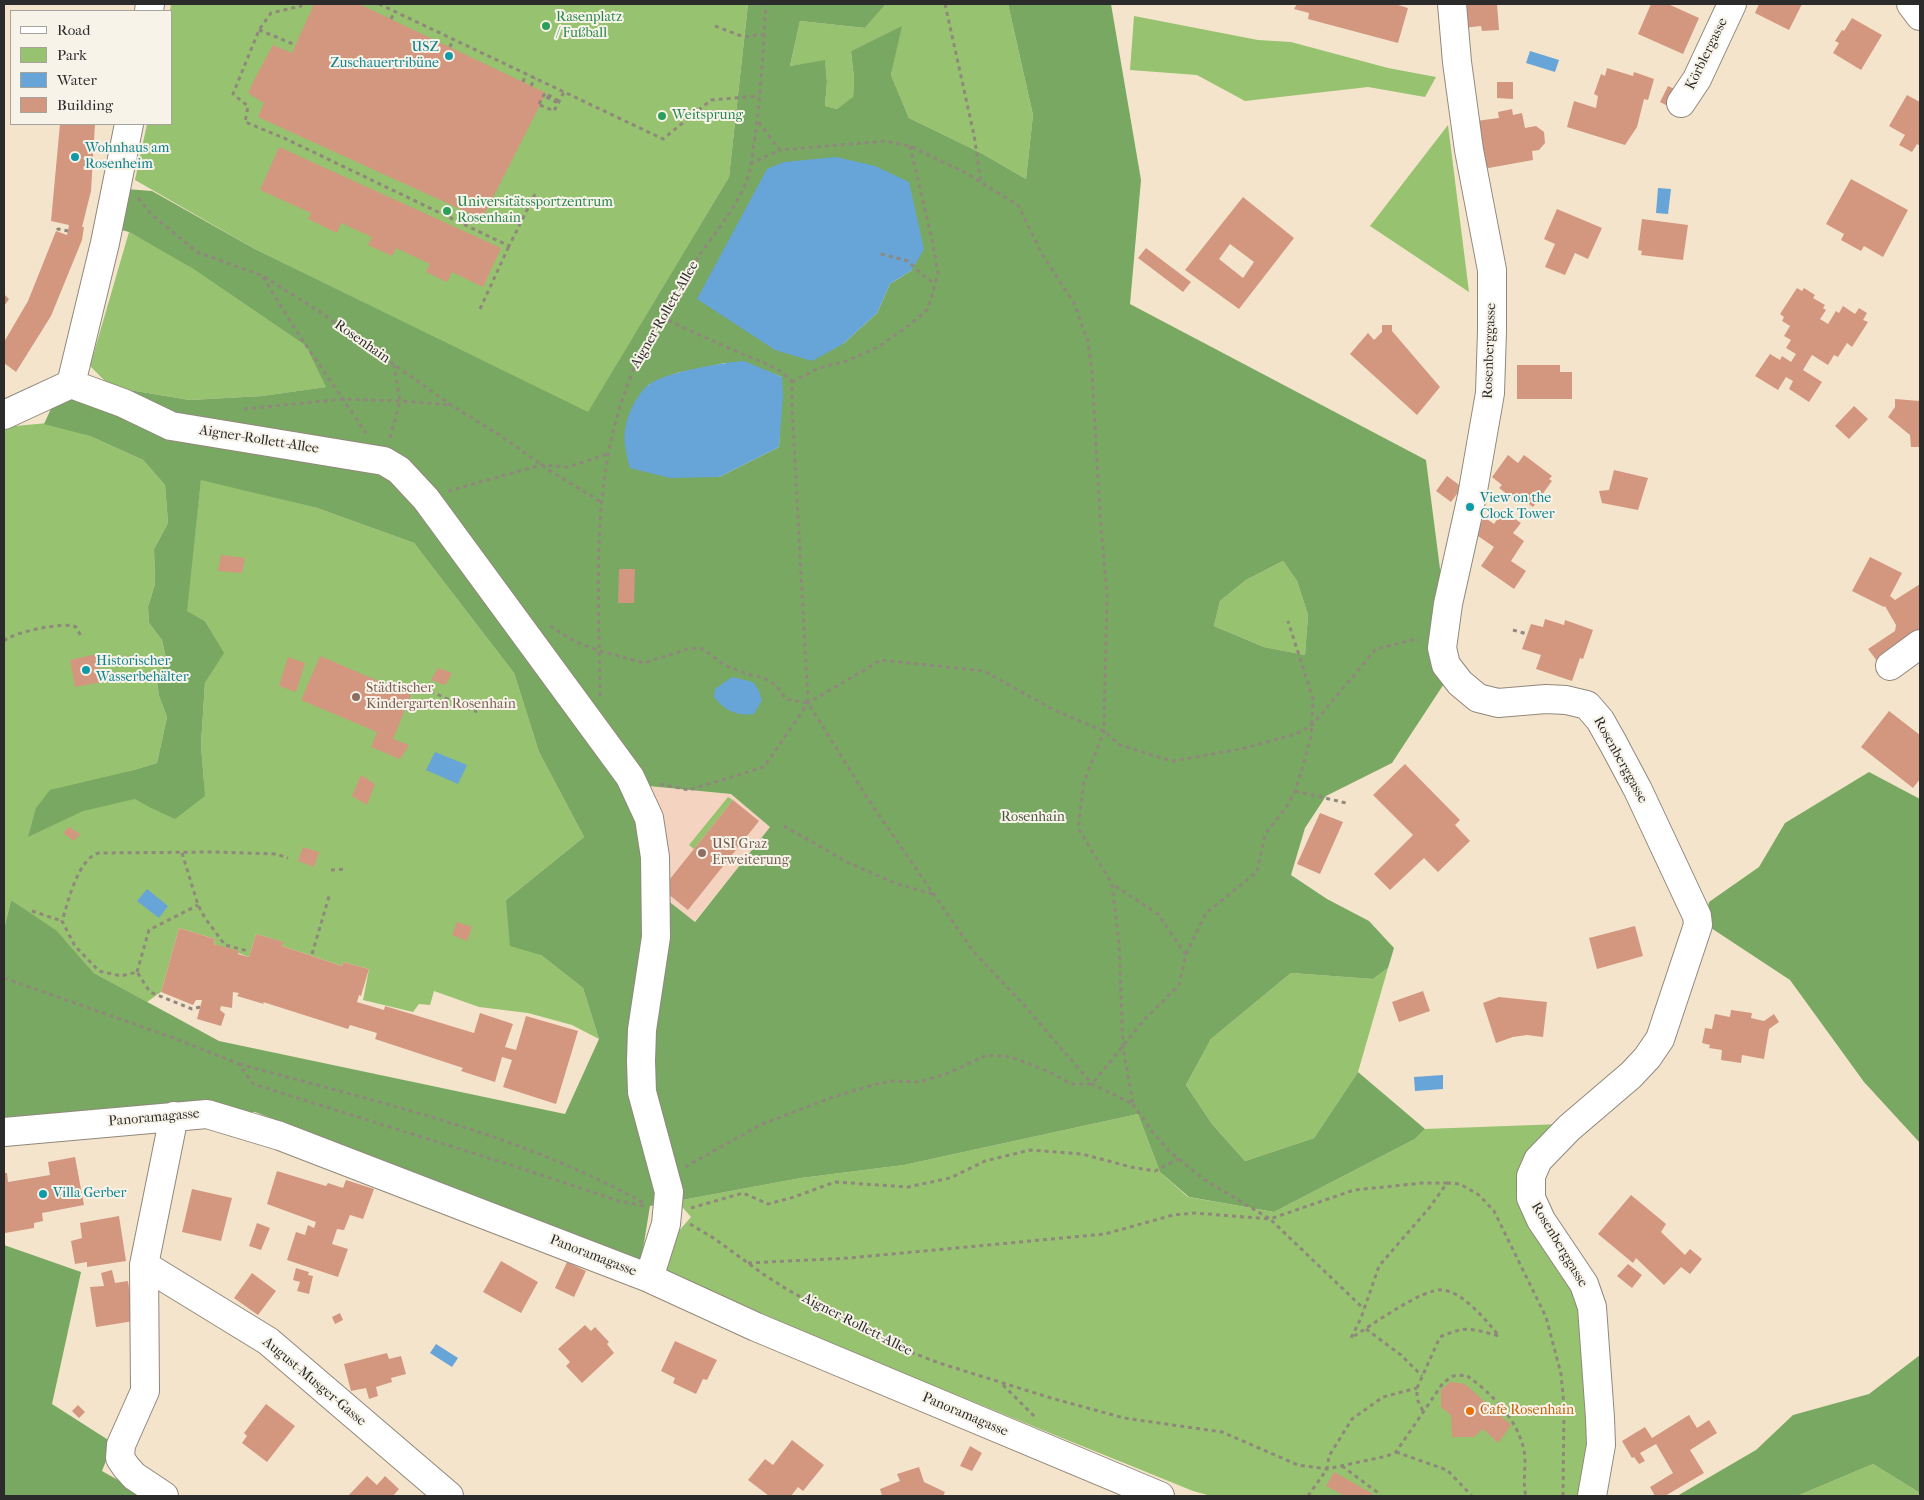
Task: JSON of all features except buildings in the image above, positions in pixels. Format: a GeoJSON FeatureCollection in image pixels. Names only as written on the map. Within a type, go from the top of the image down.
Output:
{"type":"FeatureCollection","features":[{"type":"Feature","properties":{"kind":"street","name":"Rosenberggasse"},"geometry":{"type":"LineString","coordinates":[[1452,4],[1457,62],[1470,150],[1492,270],[1492,331],[1490,393],[1472,496],[1448,604],[1442,648],[1446,665],[1460,683],[1478,698],[1498,703],[1546,699],[1566,700],[1587,705],[1600,720],[1641,798],[1697,916],[1698,925],[1660,1039],[1647,1058],[1631,1074],[1569,1128],[1538,1160],[1531,1176],[1530,1198],[1541,1220],[1584,1284],[1592,1307],[1600,1436],[1592,1496]]}},
{"type":"Feature","properties":{"kind":"street","name":"Körblergasse"},"geometry":{"type":"LineString","coordinates":[[1681,103],[1697,79],[1732,4]]}},
{"type":"Feature","properties":{"kind":"street"},"geometry":{"type":"LineString","coordinates":[[1911,4],[1920,16]]}},
{"type":"Feature","properties":{"kind":"street"},"geometry":{"type":"LineString","coordinates":[[4,415],[71,384],[105,243],[129,125]]}},
{"type":"Feature","properties":{"kind":"street","name":"Aigner-Rollett-Allee"},"geometry":{"type":"LineString","coordinates":[[71,384],[123,403],[172,426],[384,461],[400,470],[426,499],[630,777],[649,818],[655,857],[656,937],[642,1030],[640,1061],[642,1092],[664,1204]]}},
{"type":"Feature","properties":{"kind":"street"},"geometry":{"type":"LineString","coordinates":[[1890,666],[1920,644]]}},
{"type":"Feature","properties":{"kind":"street","name":"Panoramagasse"},"geometry":{"type":"LineString","coordinates":[[4,1132],[207,1114],[280,1136],[649,1278],[790,1341],[1160,1496]]}},
{"type":"Feature","properties":{"kind":"street"},"geometry":{"type":"LineString","coordinates":[[164,1496],[134,1476],[120,1458],[121,1446],[145,1391],[144,1265],[174,1116]]}},
{"type":"Feature","properties":{"kind":"street"},"geometry":{"type":"LineString","coordinates":[[649,1278],[655,1264],[664,1204]]}},
{"type":"Feature","properties":{"kind":"street","name":"August-Musger-Gasse"},"geometry":{"type":"LineString","coordinates":[[144,1265],[268,1342],[449,1496]]}},
{"type":"Feature","properties":{"kind":"path"},"geometry":{"type":"LineString","coordinates":[[302,4],[271,13],[259,30],[233,94],[248,106],[245,122],[284,138],[509,246]]}},
{"type":"Feature","properties":{"kind":"path"},"geometry":{"type":"LineString","coordinates":[[379,4],[663,139],[710,100],[759,96]]}},
{"type":"Feature","properties":{"kind":"path","name":"Aigner-Rollett-Allee"},"geometry":{"type":"LineString","coordinates":[[593,726],[600,706],[598,548],[607,454],[625,390],[641,351],[692,266],[736,202],[748,176],[757,120],[766,4]]}},
{"type":"Feature","properties":{"kind":"path"},"geometry":{"type":"LineString","coordinates":[[945,4],[974,135],[981,182]]}},
{"type":"Feature","properties":{"kind":"path"},"geometry":{"type":"LineString","coordinates":[[391,19],[395,11]]}},
{"type":"Feature","properties":{"kind":"path"},"geometry":{"type":"LineString","coordinates":[[715,26],[744,37],[764,34]]}},
{"type":"Feature","properties":{"kind":"path"},"geometry":{"type":"LineString","coordinates":[[259,30],[296,45]]}},
{"type":"Feature","properties":{"kind":"path"},"geometry":{"type":"LineString","coordinates":[[450,47],[453,39]]}},
{"type":"Feature","properties":{"kind":"path"},"geometry":{"type":"LineString","coordinates":[[522,82],[526,74]]}},
{"type":"Feature","properties":{"kind":"path"},"geometry":{"type":"LineString","coordinates":[[531,86],[535,78]]}},
{"type":"Feature","properties":{"kind":"path"},"geometry":{"type":"LineString","coordinates":[[546,97],[558,103],[559,100],[545,93],[540,104],[554,111],[564,92]]}},
{"type":"Feature","properties":{"kind":"path"},"geometry":{"type":"LineString","coordinates":[[757,120],[780,150]]}},
{"type":"Feature","properties":{"kind":"path"},"geometry":{"type":"LineString","coordinates":[[750,164],[780,150],[886,141],[910,146],[981,182],[1018,205],[1042,254],[1074,303],[1088,342],[1092,372],[1100,514],[1107,595],[1104,731],[1084,782],[1078,828],[1112,884],[1119,944],[1123,1047],[1133,1104],[1157,1137],[1178,1159],[1206,1180],[1270,1219],[1364,1309]]}},
{"type":"Feature","properties":{"kind":"path"},"geometry":{"type":"LineString","coordinates":[[792,382],[818,368],[847,361],[878,347],[928,309],[938,274],[933,244],[910,146]]}},
{"type":"Feature","properties":{"kind":"path"},"geometry":{"type":"LineString","coordinates":[[480,309],[536,192]]}},
{"type":"Feature","properties":{"kind":"path","name":"Rosenhain"},"geometry":{"type":"LineString","coordinates":[[136,195],[152,214],[197,252],[262,276],[320,312],[451,405],[501,436],[541,465],[601,502]]}},
{"type":"Feature","properties":{"kind":"path"},"geometry":{"type":"LineString","coordinates":[[881,254],[908,261],[935,284]]}},
{"type":"Feature","properties":{"kind":"path"},"geometry":{"type":"LineString","coordinates":[[262,276],[295,329],[384,461]]}},
{"type":"Feature","properties":{"kind":"path"},"geometry":{"type":"LineString","coordinates":[[661,318],[745,356],[768,364],[785,373],[792,382],[808,703],[868,799],[974,951],[1092,1084],[1133,1104]]}},
{"type":"Feature","properties":{"kind":"path"},"geometry":{"type":"LineString","coordinates":[[384,461],[400,401],[394,365]]}},
{"type":"Feature","properties":{"kind":"path"},"geometry":{"type":"LineString","coordinates":[[244,409],[344,399],[451,405]]}},
{"type":"Feature","properties":{"kind":"path"},"geometry":{"type":"LineString","coordinates":[[426,499],[457,487],[541,465],[568,467],[607,454]]}},
{"type":"Feature","properties":{"kind":"path"},"geometry":{"type":"LineString","coordinates":[[1092,1084],[1144,1020],[1179,985],[1186,955],[1206,913],[1257,872],[1266,834],[1295,791],[1311,737],[1313,699],[1288,620]]}},
{"type":"Feature","properties":{"kind":"path"},"geometry":{"type":"LineString","coordinates":[[4,640],[22,631],[68,624],[76,627],[81,636]]}},
{"type":"Feature","properties":{"kind":"path"},"geometry":{"type":"LineString","coordinates":[[548,625],[576,642],[600,651],[644,663],[691,648],[703,649],[726,666],[764,678],[776,685],[786,699],[808,703]]}},
{"type":"Feature","properties":{"kind":"path"},"geometry":{"type":"LineString","coordinates":[[1513,630],[1527,634]]}},
{"type":"Feature","properties":{"kind":"path"},"geometry":{"type":"LineString","coordinates":[[630,777],[689,790],[764,767],[808,703],[881,660],[984,671],[1054,710],[1104,731],[1120,745],[1172,761],[1241,749],[1296,734],[1312,725],[1376,649],[1416,639],[1442,648]]}},
{"type":"Feature","properties":{"kind":"path"},"geometry":{"type":"LineString","coordinates":[[423,688],[477,712]]}},
{"type":"Feature","properties":{"kind":"path"},"geometry":{"type":"LineString","coordinates":[[1295,791],[1346,803]]}},
{"type":"Feature","properties":{"kind":"path"},"geometry":{"type":"LineString","coordinates":[[784,826],[849,863],[897,884],[933,894]]}},
{"type":"Feature","properties":{"kind":"path"},"geometry":{"type":"LineString","coordinates":[[62,921],[80,870],[94,854],[130,851],[213,852],[276,854],[288,858]]}},
{"type":"Feature","properties":{"kind":"path"},"geometry":{"type":"LineString","coordinates":[[182,853],[198,904],[225,945],[248,952]]}},
{"type":"Feature","properties":{"kind":"path"},"geometry":{"type":"LineString","coordinates":[[331,870],[346,869]]}},
{"type":"Feature","properties":{"kind":"path"},"geometry":{"type":"LineString","coordinates":[[1112,884],[1158,914],[1186,955]]}},
{"type":"Feature","properties":{"kind":"path"},"geometry":{"type":"LineString","coordinates":[[312,954],[330,893]]}},
{"type":"Feature","properties":{"kind":"path"},"geometry":{"type":"LineString","coordinates":[[198,904],[149,930],[137,972],[150,992],[192,1009],[200,1007]]}},
{"type":"Feature","properties":{"kind":"path"},"geometry":{"type":"LineString","coordinates":[[32,911],[62,921],[75,946],[100,972],[121,976],[137,972]]}},
{"type":"Feature","properties":{"kind":"path"},"geometry":{"type":"LineString","coordinates":[[4,978],[171,1037],[239,1064],[437,1117],[555,1160],[664,1204]]}},
{"type":"Feature","properties":{"kind":"path"},"geometry":{"type":"LineString","coordinates":[[664,1204],[678,1173],[688,1165],[760,1125],[833,1097],[872,1085],[892,1081],[920,1082],[939,1076],[987,1055],[1011,1057],[1050,1072],[1071,1084],[1092,1084]]}},
{"type":"Feature","properties":{"kind":"path"},"geometry":{"type":"LineString","coordinates":[[239,1064],[253,1084],[514,1166],[619,1202],[664,1204],[691,1208],[742,1192],[768,1204],[794,1197],[834,1182],[908,1187],[950,1178],[985,1161],[1030,1150],[1082,1154],[1154,1171],[1178,1159]]}},
{"type":"Feature","properties":{"kind":"path"},"geometry":{"type":"LineString","coordinates":[[748,1263],[849,1258],[1105,1234],[1173,1215],[1188,1214],[1270,1219],[1354,1190],[1423,1183],[1460,1184],[1479,1195],[1494,1211],[1546,1317],[1562,1374],[1564,1405],[1563,1496]]}},
{"type":"Feature","properties":{"kind":"path"},"geometry":{"type":"LineString","coordinates":[[1424,1411],[1417,1399],[1417,1388],[1440,1337],[1457,1329],[1471,1329],[1499,1336],[1488,1321],[1457,1295],[1442,1289],[1421,1296],[1351,1338],[1364,1309],[1379,1266],[1430,1207],[1446,1183]]}},
{"type":"Feature","properties":{"kind":"path","name":"Aigner-Rollett-Allee"},"geometry":{"type":"LineString","coordinates":[[664,1204],[788,1290],[885,1342],[939,1363],[1051,1398],[1124,1418],[1222,1432],[1298,1465],[1327,1469],[1387,1456],[1396,1452]]}},
{"type":"Feature","properties":{"kind":"path"},"geometry":{"type":"LineString","coordinates":[[1366,1329],[1401,1355],[1422,1376]]}},
{"type":"Feature","properties":{"kind":"path"},"geometry":{"type":"LineString","coordinates":[[1472,1496],[1448,1470],[1396,1452],[1443,1383],[1453,1376],[1466,1375],[1487,1391],[1505,1412],[1516,1430],[1524,1450],[1526,1496]]}},
{"type":"Feature","properties":{"kind":"path"},"geometry":{"type":"LineString","coordinates":[[1308,1496],[1327,1469],[1329,1456],[1352,1419],[1383,1397],[1417,1388]]}},
{"type":"Feature","properties":{"kind":"path"},"geometry":{"type":"LineString","coordinates":[[1342,1466],[1380,1496]]}},
{"type":"Feature","properties":{"kind":"shaded area","name":"USI Graz Erweiterung"},"geometry":{"type":"Polygon","coordinates":[[[638,785],[731,794],[770,827],[694,922],[662,896],[638,785]]]}},
{"type":"Feature","properties":{"kind":"green space","name":"Universitätssportzentrum Rosenhain"},"geometry":{"type":"Polygon","coordinates":[[[171,4],[748,4],[729,177],[588,413],[255,249],[135,180],[147,125],[172,125],[172,10],[170,10],[171,4]]]}},
{"type":"Feature","properties":{"kind":"green space","name":"Rosenhain"},"geometry":{"type":"Polygon","coordinates":[[[748,4],[886,4],[865,28],[800,21],[790,66],[825,60],[827,82],[825,106],[837,109],[853,97],[854,79],[851,51],[902,26],[891,75],[909,118],[981,153],[1026,179],[1033,115],[1008,4],[1111,4],[1141,180],[1130,304],[1426,460],[1453,670],[1392,763],[1326,796],[1305,828],[1291,875],[1327,899],[1369,921],[1394,948],[1388,968],[1373,979],[1291,973],[1211,1039],[1186,1085],[1212,1124],[1245,1161],[1314,1138],[1358,1072],[1425,1129],[1415,1139],[1274,1212],[1189,1197],[1160,1172],[1138,1114],[904,1165],[801,1178],[650,1206],[641,1261],[255,1112],[4,1117],[4,929],[11,900],[57,931],[94,973],[219,1041],[565,1114],[599,1039],[583,988],[541,955],[510,946],[506,900],[584,837],[539,752],[514,673],[414,543],[317,508],[201,480],[187,611],[205,621],[224,653],[205,683],[201,744],[205,796],[175,819],[135,799],[83,811],[28,837],[36,808],[50,790],[157,763],[167,717],[159,696],[156,674],[167,663],[162,640],[149,623],[148,607],[155,584],[154,549],[168,523],[165,485],[143,460],[90,436],[44,424],[55,400],[111,387],[190,400],[262,396],[326,387],[306,346],[192,268],[129,232],[118,229],[126,189],[152,191],[255,249],[588,412],[729,177],[748,4]],[[909,182],[843,344],[877,313],[890,284],[912,270],[909,182]],[[725,363],[677,373],[648,385],[719,477],[779,447],[782,377],[764,370],[725,363]],[[1283,561],[1246,580],[1220,601],[1214,626],[1264,647],[1305,655],[1308,615],[1297,581],[1283,561]],[[638,785],[662,896],[695,922],[770,827],[731,794],[638,785]]]}},
{"type":"Feature","properties":{"kind":"green space"},"geometry":{"type":"Polygon","coordinates":[[[886,4],[1008,4],[1033,115],[1026,179],[981,153],[909,118],[891,75],[901,27],[851,51],[854,79],[853,98],[837,109],[825,106],[827,82],[825,61],[790,66],[800,21],[865,28],[886,4]]]}},
{"type":"Feature","properties":{"kind":"green space"},"geometry":{"type":"Polygon","coordinates":[[[1134,16],[1258,40],[1291,42],[1388,68],[1436,77],[1425,97],[1368,87],[1245,101],[1197,75],[1130,70],[1134,16]]]}},
{"type":"Feature","properties":{"kind":"green space"},"geometry":{"type":"Polygon","coordinates":[[[1448,125],[1469,292],[1370,226],[1448,125]]]}},
{"type":"Feature","properties":{"kind":"green space"},"geometry":{"type":"Polygon","coordinates":[[[129,232],[188,265],[306,346],[327,387],[262,396],[190,400],[111,387],[90,366],[129,232]]]}},
{"type":"Feature","properties":{"kind":"green space"},"geometry":{"type":"Polygon","coordinates":[[[48,423],[90,436],[143,460],[165,485],[168,523],[154,549],[155,584],[148,607],[149,623],[162,640],[167,663],[156,674],[159,696],[167,717],[157,763],[130,771],[59,815],[204,784],[201,744],[205,683],[223,653],[205,621],[186,611],[201,479],[317,508],[414,543],[514,673],[539,752],[584,837],[506,900],[541,955],[583,988],[599,1039],[572,1025],[528,1013],[479,1007],[434,991],[430,1005],[419,1004],[413,1012],[363,1000],[369,969],[343,962],[342,966],[282,946],[283,942],[256,934],[249,957],[214,944],[215,939],[179,928],[161,992],[147,1002],[94,973],[64,939],[11,900],[4,929],[4,427],[48,423]]]}},
{"type":"Feature","properties":{"kind":"green space"},"geometry":{"type":"Polygon","coordinates":[[[1283,561],[1297,581],[1308,615],[1305,655],[1264,647],[1214,626],[1220,601],[1246,580],[1283,561]]]}},
{"type":"Feature","properties":{"kind":"green space"},"geometry":{"type":"Polygon","coordinates":[[[1869,772],[1920,799],[1920,1143],[1864,1082],[1790,980],[1705,924],[1709,902],[1759,867],[1785,823],[1869,772]]]}},
{"type":"Feature","properties":{"kind":"green space"},"geometry":{"type":"Polygon","coordinates":[[[728,797],[733,800],[694,849],[689,845],[728,797]]]}},
{"type":"Feature","properties":{"kind":"green space"},"geometry":{"type":"Polygon","coordinates":[[[1388,968],[1358,1072],[1314,1138],[1245,1161],[1212,1124],[1186,1085],[1211,1039],[1291,973],[1373,979],[1388,968]]]}},
{"type":"Feature","properties":{"kind":"green space"},"geometry":{"type":"Polygon","coordinates":[[[1138,1114],[1160,1172],[1188,1197],[1274,1212],[1415,1139],[1425,1129],[1561,1124],[1520,1169],[1517,1182],[1519,1198],[1583,1305],[1592,1496],[1211,1496],[1193,1491],[928,1383],[666,1271],[671,1240],[691,1217],[677,1201],[801,1178],[904,1165],[1138,1114]]]}},
{"type":"Feature","properties":{"kind":"green space"},"geometry":{"type":"Polygon","coordinates":[[[4,1245],[81,1272],[52,1404],[113,1443],[102,1471],[146,1496],[4,1496],[4,1245]]]}},
{"type":"Feature","properties":{"kind":"green space"},"geometry":{"type":"Polygon","coordinates":[[[1920,1355],[1920,1493],[1873,1464],[1797,1496],[1677,1496],[1756,1450],[1793,1415],[1869,1394],[1920,1355]]]}},
{"type":"Feature","properties":{"kind":"green space"},"geometry":{"type":"Polygon","coordinates":[[[1873,1464],[1920,1493],[1920,1496],[1797,1496],[1873,1464]]]}},
{"type":"Feature","properties":{"kind":"water"},"geometry":{"type":"Polygon","coordinates":[[[1530,51],[1559,60],[1555,72],[1526,63],[1530,51]]]}},
{"type":"Feature","properties":{"kind":"water"},"geometry":{"type":"Polygon","coordinates":[[[836,157],[875,166],[909,182],[924,249],[912,270],[890,284],[877,313],[843,344],[812,361],[775,350],[697,299],[767,169],[784,162],[836,157]]]}},
{"type":"Feature","properties":{"kind":"water"},"geometry":{"type":"Polygon","coordinates":[[[1658,188],[1671,189],[1668,214],[1656,213],[1658,188]]]}},
{"type":"Feature","properties":{"kind":"water"},"geometry":{"type":"Polygon","coordinates":[[[744,361],[782,377],[783,396],[779,447],[719,477],[670,478],[630,468],[625,445],[625,430],[633,405],[647,386],[666,376],[679,372],[744,361]]]}},
{"type":"Feature","properties":{"kind":"water"},"geometry":{"type":"Polygon","coordinates":[[[732,677],[753,682],[759,691],[762,700],[754,714],[732,712],[722,706],[714,697],[715,689],[732,677]]]}},
{"type":"Feature","properties":{"kind":"water"},"geometry":{"type":"Polygon","coordinates":[[[435,752],[467,765],[458,784],[426,770],[435,752]]]}},
{"type":"Feature","properties":{"kind":"water"},"geometry":{"type":"Polygon","coordinates":[[[147,889],[168,906],[159,918],[137,901],[147,889]]]}},
{"type":"Feature","properties":{"kind":"water"},"geometry":{"type":"Polygon","coordinates":[[[1443,1075],[1443,1089],[1415,1091],[1414,1077],[1443,1075]]]}},
{"type":"Feature","properties":{"kind":"water"},"geometry":{"type":"Polygon","coordinates":[[[436,1344],[458,1358],[452,1367],[430,1353],[436,1344]]]}},
{"type":"Feature","properties":{"kind":"place","name":"Rasenplatz / Fußball"},"geometry":{"type":"Point","coordinates":[546,26]}},
{"type":"Feature","properties":{"kind":"place","name":"USZ Zuschauertribüne"},"geometry":{"type":"Point","coordinates":[449,56]}},
{"type":"Feature","properties":{"kind":"place","name":"Weitsprung"},"geometry":{"type":"Point","coordinates":[662,116]}},
{"type":"Feature","properties":{"kind":"place","name":"Wohnhaus am Rosenheim"},"geometry":{"type":"Point","coordinates":[75,157]}},
{"type":"Feature","properties":{"kind":"place","name":"Universitätssportzentrum Rosenhain"},"geometry":{"type":"Point","coordinates":[447,211]}},
{"type":"Feature","properties":{"kind":"place","name":"View on the Clock Tower"},"geometry":{"type":"Point","coordinates":[1470,507]}},
{"type":"Feature","properties":{"kind":"place","name":"Historischer Wasserbehälter"},"geometry":{"type":"Point","coordinates":[86,670]}},
{"type":"Feature","properties":{"kind":"place","name":"Städtischer Kindergarten Rosenhain"},"geometry":{"type":"Point","coordinates":[356,697]}},
{"type":"Feature","properties":{"kind":"place","name":"USI Graz Erweiterung"},"geometry":{"type":"Point","coordinates":[702,853]}},
{"type":"Feature","properties":{"kind":"place","name":"Villa Gerber"},"geometry":{"type":"Point","coordinates":[43,1194]}},
{"type":"Feature","properties":{"kind":"place","name":"Cafe Rosenhain"},"geometry":{"type":"Point","coordinates":[1470,1411]}}]}
